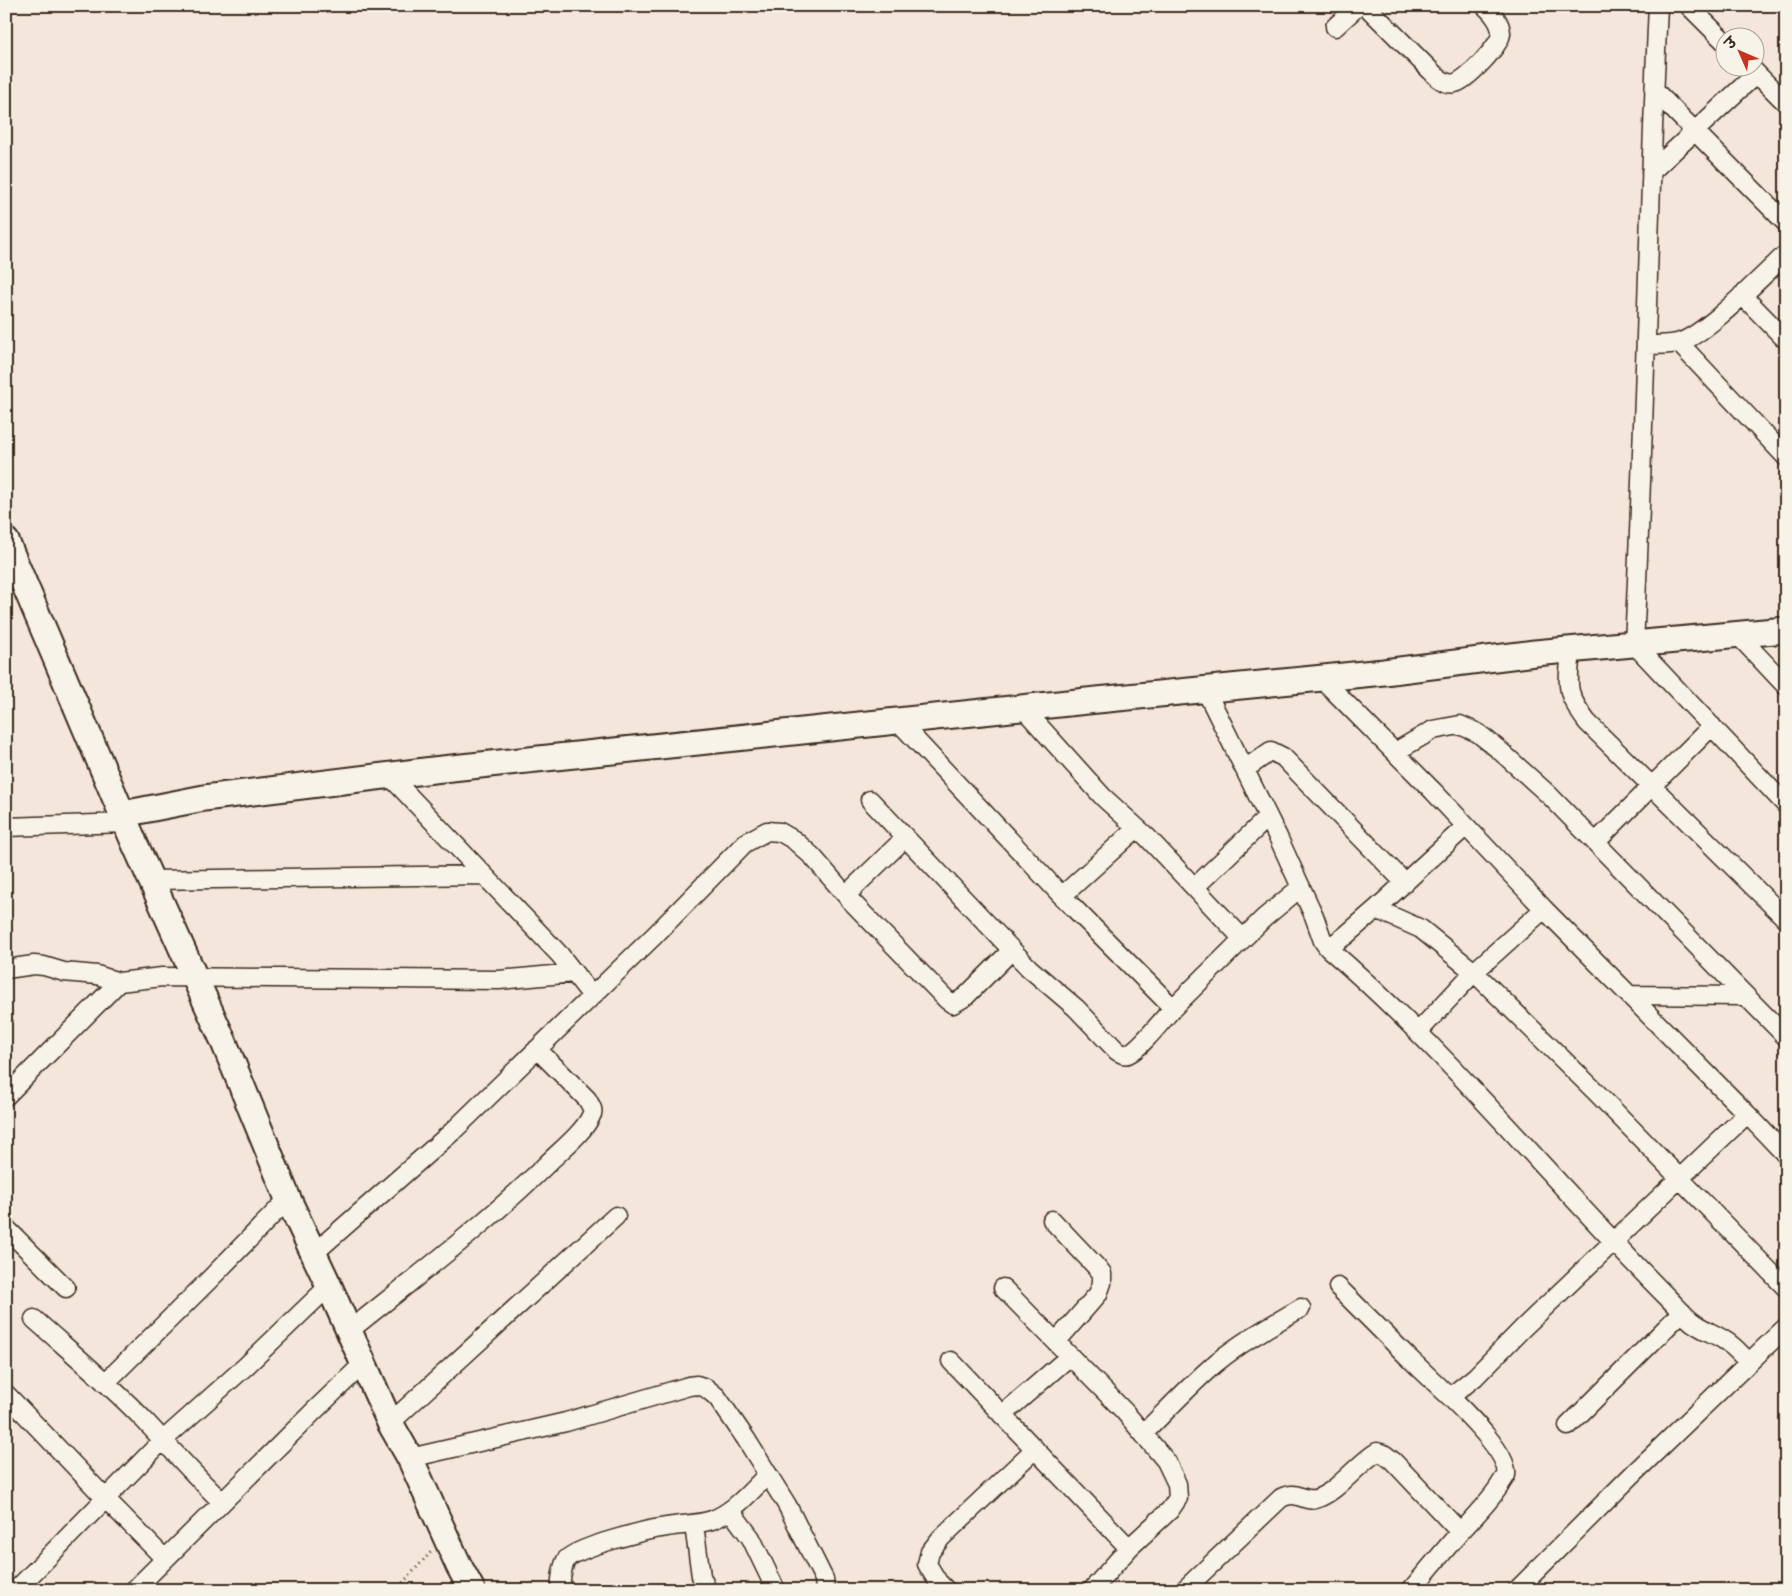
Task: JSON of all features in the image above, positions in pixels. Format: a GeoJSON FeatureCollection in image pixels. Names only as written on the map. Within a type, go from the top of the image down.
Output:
{"type":"FeatureCollection","features":[{"type":"Feature","properties":{"kind":"street"},"geometry":{"type":"LineString","coordinates":[[1335,27],[1358,6]]}},
{"type":"Feature","properties":{"kind":"street"},"geometry":{"type":"LineString","coordinates":[[1366,6],[1438,77],[1446,83],[1454,84],[1464,79],[1483,60],[1496,46],[1502,35],[1500,28],[1485,6]]}},
{"type":"Feature","properties":{"kind":"street"},"geometry":{"type":"LineString","coordinates":[[1658,6],[1634,644],[1786,805]]}},
{"type":"Feature","properties":{"kind":"street"},"geometry":{"type":"LineString","coordinates":[[1689,6],[1714,31]]}},
{"type":"Feature","properties":{"kind":"street"},"geometry":{"type":"LineString","coordinates":[[1651,172],[1745,78]]}},
{"type":"Feature","properties":{"kind":"street"},"geometry":{"type":"LineString","coordinates":[[1761,78],[1786,103]]}},
{"type":"Feature","properties":{"kind":"street"},"geometry":{"type":"LineString","coordinates":[[1654,90],[1786,223]]}},
{"type":"Feature","properties":{"kind":"street"},"geometry":{"type":"LineString","coordinates":[[1646,345],[1679,343],[1710,325],[1786,254]]}},
{"type":"Feature","properties":{"kind":"street"},"geometry":{"type":"LineString","coordinates":[[1742,295],[1786,340]]}},
{"type":"Feature","properties":{"kind":"street"},"geometry":{"type":"LineString","coordinates":[[1679,343],[1786,457]]}},
{"type":"Feature","properties":{"kind":"street"},"geometry":{"type":"LineString","coordinates":[[6,541],[120,808],[223,1040],[288,1199],[390,1422],[410,1458],[472,1590]]}},
{"type":"Feature","properties":{"kind":"street"},"geometry":{"type":"LineString","coordinates":[[6,827],[120,808],[389,775],[1321,678],[1571,650],[1786,630]]}},
{"type":"Feature","properties":{"kind":"street"},"geometry":{"type":"LineString","coordinates":[[1738,634],[1783,680]]}},
{"type":"Feature","properties":{"kind":"street"},"geometry":{"type":"LineString","coordinates":[[1571,650],[1568,687],[1576,707],[1587,722],[1786,919]]}},
{"type":"Feature","properties":{"kind":"street"},"geometry":{"type":"LineString","coordinates":[[1321,678],[1395,752],[1544,909],[1786,1155]]}},
{"type":"Feature","properties":{"kind":"street"},"geometry":{"type":"LineString","coordinates":[[1205,689],[1268,817],[1314,916],[1323,941],[1328,948],[1418,1032],[1523,1142],[1612,1242],[1691,1321],[1728,1342],[1750,1362]]}},
{"type":"Feature","properties":{"kind":"street"},"geometry":{"type":"LineString","coordinates":[[1023,708],[1103,797],[1137,828],[1243,939]]}},
{"type":"Feature","properties":{"kind":"street"},"geometry":{"type":"LineString","coordinates":[[898,721],[1062,896],[1173,1008]]}},
{"type":"Feature","properties":{"kind":"street"},"geometry":{"type":"LineString","coordinates":[[1395,752],[1433,730],[1460,725],[1478,733],[1498,748],[1549,794],[1786,1037]]}},
{"type":"Feature","properties":{"kind":"street"},"geometry":{"type":"LineString","coordinates":[[1596,842],[1712,726]]}},
{"type":"Feature","properties":{"kind":"street"},"geometry":{"type":"LineString","coordinates":[[1245,769],[1271,751],[1283,757],[1405,883]]}},
{"type":"Feature","properties":{"kind":"street"},"geometry":{"type":"LineString","coordinates":[[389,775],[541,934],[592,996]]}},
{"type":"Feature","properties":{"kind":"street"},"geometry":{"type":"LineString","coordinates":[[870,800],[1029,968],[1076,1008],[1123,1055],[1129,1054],[1140,1045],[1173,1008],[1264,918],[1301,887]]}},
{"type":"Feature","properties":{"kind":"street"},"geometry":{"type":"LineString","coordinates":[[1195,887],[1268,817]]}},
{"type":"Feature","properties":{"kind":"street"},"geometry":{"type":"LineString","coordinates":[[1328,948],[1376,909],[1466,826]]}},
{"type":"Feature","properties":{"kind":"street"},"geometry":{"type":"LineString","coordinates":[[1062,896],[1137,828]]}},
{"type":"Feature","properties":{"kind":"street"},"geometry":{"type":"LineString","coordinates":[[314,1253],[452,1132],[654,936],[745,843],[767,831],[780,832],[794,840],[813,857],[846,895],[935,988],[953,1004],[965,997],[1012,950]]}},
{"type":"Feature","properties":{"kind":"street"},"geometry":{"type":"LineString","coordinates":[[846,895],[905,838]]}},
{"type":"Feature","properties":{"kind":"street"},"geometry":{"type":"LineString","coordinates":[[152,880],[484,875]]}},
{"type":"Feature","properties":{"kind":"street"},"geometry":{"type":"LineString","coordinates":[[1376,909],[1421,929],[1474,972],[1594,1090],[1786,1288]]}},
{"type":"Feature","properties":{"kind":"street"},"geometry":{"type":"LineString","coordinates":[[1418,1032],[1474,972],[1544,909]]}},
{"type":"Feature","properties":{"kind":"street"},"geometry":{"type":"LineString","coordinates":[[6,969],[34,965],[44,966],[64,972],[97,975],[119,982],[162,977],[195,976],[499,980],[574,974]]}},
{"type":"Feature","properties":{"kind":"street"},"geometry":{"type":"LineString","coordinates":[[6,1096],[119,982]]}},
{"type":"Feature","properties":{"kind":"street"},"geometry":{"type":"LineString","coordinates":[[1629,995],[1745,996]]}},
{"type":"Feature","properties":{"kind":"street"},"geometry":{"type":"LineString","coordinates":[[349,1331],[462,1240],[532,1179],[577,1135],[592,1115],[593,1108],[587,1099],[537,1049]]}},
{"type":"Feature","properties":{"kind":"street"},"geometry":{"type":"LineString","coordinates":[[1450,1397],[1475,1377],[1524,1327],[1746,1114]]}},
{"type":"Feature","properties":{"kind":"street"},"geometry":{"type":"LineString","coordinates":[[105,1383],[288,1199]]}},
{"type":"Feature","properties":{"kind":"street"},"geometry":{"type":"LineString","coordinates":[[390,1422],[616,1216]]}},
{"type":"Feature","properties":{"kind":"street"},"geometry":{"type":"LineString","coordinates":[[1052,1220],[1102,1273],[1102,1283],[1098,1294],[1056,1342]]}},
{"type":"Feature","properties":{"kind":"street"},"geometry":{"type":"LineString","coordinates":[[6,1228],[66,1288]]}},
{"type":"Feature","properties":{"kind":"street"},"geometry":{"type":"LineString","coordinates":[[14,1586],[106,1499],[162,1441],[246,1366],[329,1286]]}},
{"type":"Feature","properties":{"kind":"street"},"geometry":{"type":"LineString","coordinates":[[1338,1286],[1484,1433],[1498,1451],[1505,1466],[1506,1475],[1492,1497],[1411,1590]]}},
{"type":"Feature","properties":{"kind":"street"},"geometry":{"type":"LineString","coordinates":[[1003,1288],[1124,1411],[1166,1460],[1177,1484],[1178,1498],[1170,1510],[1129,1548],[1092,1590]]}},
{"type":"Feature","properties":{"kind":"street"},"geometry":{"type":"LineString","coordinates":[[1143,1434],[1217,1362],[1265,1329],[1301,1308]]}},
{"type":"Feature","properties":{"kind":"street"},"geometry":{"type":"LineString","coordinates":[[1568,1426],[1682,1312]]}},
{"type":"Feature","properties":{"kind":"street"},"geometry":{"type":"LineString","coordinates":[[34,1319],[105,1383],[222,1502]]}},
{"type":"Feature","properties":{"kind":"street"},"geometry":{"type":"LineString","coordinates":[[1517,1590],[1633,1474],[1786,1327]]}},
{"type":"Feature","properties":{"kind":"street"},"geometry":{"type":"LineString","coordinates":[[1002,1415],[1070,1356]]}},
{"type":"Feature","properties":{"kind":"street"},"geometry":{"type":"LineString","coordinates":[[951,1361],[1129,1548]]}},
{"type":"Feature","properties":{"kind":"street"},"geometry":{"type":"LineString","coordinates":[[134,1590],[364,1364]]}},
{"type":"Feature","properties":{"kind":"street"},"geometry":{"type":"LineString","coordinates":[[410,1458],[566,1422],[697,1385],[706,1388],[717,1397],[768,1474],[824,1579],[825,1590]]}},
{"type":"Feature","properties":{"kind":"street"},"geometry":{"type":"LineString","coordinates":[[6,1394],[165,1559]]}},
{"type":"Feature","properties":{"kind":"street"},"geometry":{"type":"LineString","coordinates":[[946,1590],[938,1582],[928,1564],[930,1552],[954,1526],[1035,1449]]}},
{"type":"Feature","properties":{"kind":"street"},"geometry":{"type":"LineString","coordinates":[[1184,1590],[1281,1498],[1295,1494],[1316,1500],[1326,1495],[1368,1457],[1377,1452],[1384,1454],[1393,1461],[1460,1532]]}},
{"type":"Feature","properties":{"kind":"street"},"geometry":{"type":"LineString","coordinates":[[560,1590],[561,1575],[566,1559],[574,1553],[604,1543],[667,1527],[694,1525],[714,1520],[730,1510],[768,1474]]}},
{"type":"Feature","properties":{"kind":"street"},"geometry":{"type":"LineString","coordinates":[[730,1510],[751,1538],[776,1590]]}},
{"type":"Feature","properties":{"kind":"street"},"geometry":{"type":"LineString","coordinates":[[694,1525],[706,1590]]}},
{"type":"Feature","properties":{"kind":"path"},"geometry":{"type":"LineString","coordinates":[[396,1590],[446,1537]]}}]}
